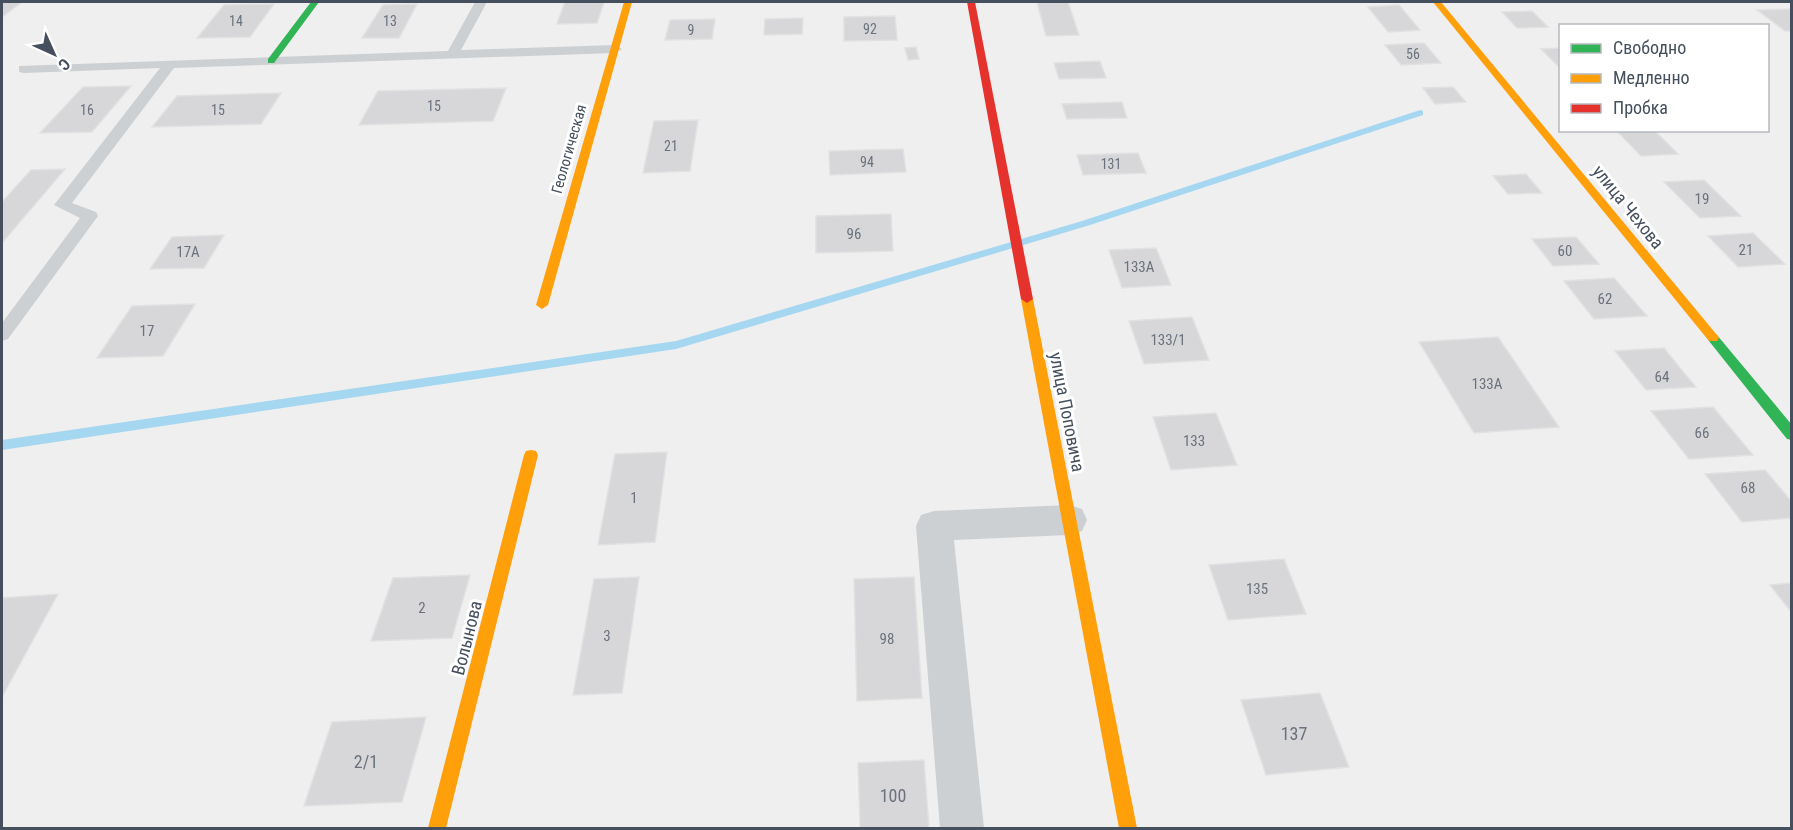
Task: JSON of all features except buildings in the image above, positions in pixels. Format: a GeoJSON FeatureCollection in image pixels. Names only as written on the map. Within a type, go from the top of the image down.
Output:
{"type":"FeatureCollection","features":[{"type":"Feature","properties":{"kind":"street"},"geometry":{"type":"LineString","coordinates":[[271,61],[315,2]]}},
{"type":"Feature","properties":{"kind":"street","name":"Геологическая"},"geometry":{"type":"LineString","coordinates":[[542,305],[628,2]]}},
{"type":"Feature","properties":{"kind":"street","name":"улица Поповича"},"geometry":{"type":"LineString","coordinates":[[971,2],[1128,828]]}},
{"type":"Feature","properties":{"kind":"street","name":"улица Чехова"},"geometry":{"type":"LineString","coordinates":[[1437,2],[1791,435]]}},
{"type":"Feature","properties":{"kind":"street","name":"Волынова"},"geometry":{"type":"LineString","coordinates":[[437,828],[531,455]]}},
{"type":"Feature","properties":{"kind":"street"},"geometry":{"type":"LineString","coordinates":[[962,828],[934,526],[1069,520]]}},
{"type":"Feature","properties":{"kind":"lane"},"geometry":{"type":"LineString","coordinates":[[452,55],[481,2]]}},
{"type":"Feature","properties":{"kind":"lane"},"geometry":{"type":"LineString","coordinates":[[24,69],[615,49]]}},
{"type":"Feature","properties":{"kind":"lane"},"geometry":{"type":"LineString","coordinates":[[2,335],[90,216],[62,205],[170,64]]}},
{"type":"Feature","properties":{"kind":"waterway"},"geometry":{"type":"LineString","coordinates":[[2,445],[676,345],[1086,223],[1420,113]]}},
{"type":"Feature","properties":{"kind":"traffic: fast"},"geometry":{"type":"LineString","coordinates":[[271,61],[315,2]]}},
{"type":"Feature","properties":{"kind":"traffic: fast"},"geometry":{"type":"LineString","coordinates":[[1713,338],[1792,435]]}},
{"type":"Feature","properties":{"kind":"traffic: slow"},"geometry":{"type":"LineString","coordinates":[[542,305],[628,2]]}},
{"type":"Feature","properties":{"kind":"traffic: slow"},"geometry":{"type":"LineString","coordinates":[[1437,2],[1713,338]]}},
{"type":"Feature","properties":{"kind":"traffic: slow"},"geometry":{"type":"LineString","coordinates":[[1027,299],[1128,828]]}},
{"type":"Feature","properties":{"kind":"traffic: slow"},"geometry":{"type":"LineString","coordinates":[[437,828],[531,455]]}},
{"type":"Feature","properties":{"kind":"traffic: jam"},"geometry":{"type":"LineString","coordinates":[[971,2],[1027,299]]}}]}
